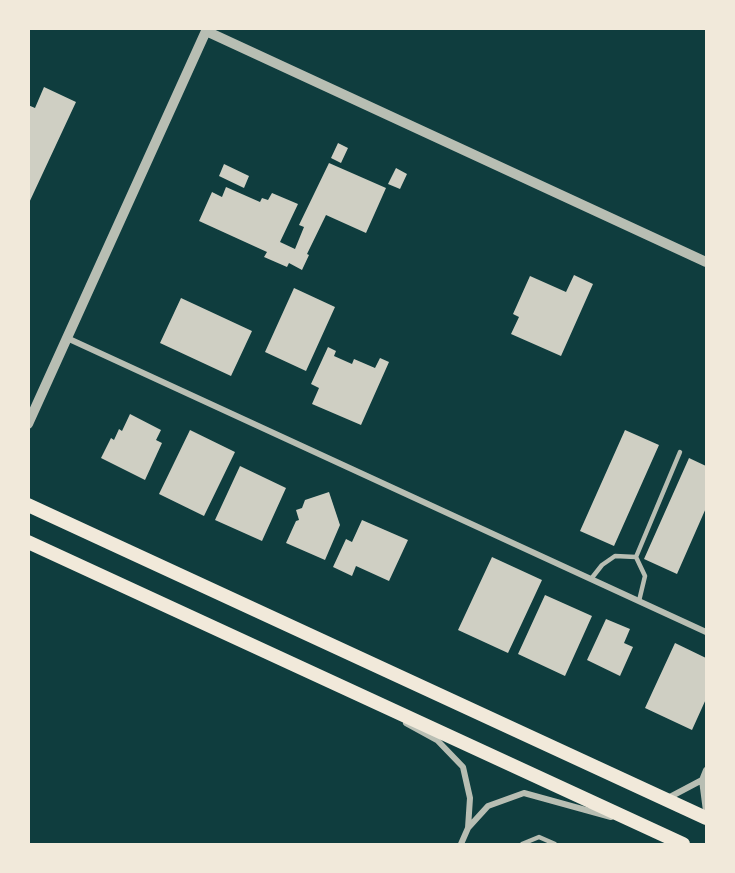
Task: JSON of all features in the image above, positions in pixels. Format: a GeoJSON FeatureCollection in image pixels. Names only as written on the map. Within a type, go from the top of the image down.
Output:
{"type":"FeatureCollection","features":[{"type":"Feature","properties":{"kind":"main road"},"geometry":{"type":"LineString","coordinates":[[28,505],[706,818]]}},
{"type":"Feature","properties":{"kind":"main road"},"geometry":{"type":"LineString","coordinates":[[28,542],[683,844]]}},
{"type":"Feature","properties":{"kind":"street"},"geometry":{"type":"LineString","coordinates":[[28,424],[206,30],[706,262]]}},
{"type":"Feature","properties":{"kind":"street"},"geometry":{"type":"LineString","coordinates":[[67,338],[706,632]]}},
{"type":"Feature","properties":{"kind":"street"},"geometry":{"type":"LineString","coordinates":[[333,681],[437,740],[463,767],[470,798],[468,828]]}},
{"type":"Feature","properties":{"kind":"street"},"geometry":{"type":"LineString","coordinates":[[706,770],[702,780],[706,812]]}},
{"type":"Feature","properties":{"kind":"street"},"geometry":{"type":"LineString","coordinates":[[666,799],[702,780]]}},
{"type":"Feature","properties":{"kind":"street"},"geometry":{"type":"LineString","coordinates":[[461,844],[468,828],[488,806],[524,793],[644,826]]}},
{"type":"Feature","properties":{"kind":"lane"},"geometry":{"type":"LineString","coordinates":[[639,601],[645,576],[636,557],[680,452]]}},
{"type":"Feature","properties":{"kind":"lane"},"geometry":{"type":"LineString","coordinates":[[591,579],[602,565],[615,556],[636,557]]}},
{"type":"Feature","properties":{"kind":"lane"},"geometry":{"type":"LineString","coordinates":[[522,844],[539,837],[555,844]]}},
{"type":"Feature","properties":{"kind":"building"},"geometry":{"type":"Polygon","coordinates":[[[44,87],[76,102],[28,205],[28,105],[35,108],[44,87]]]}},
{"type":"Feature","properties":{"kind":"building"},"geometry":{"type":"Polygon","coordinates":[[[338,143],[348,148],[341,163],[331,158],[338,143]]]}},
{"type":"Feature","properties":{"kind":"building"},"geometry":{"type":"Polygon","coordinates":[[[329,163],[386,188],[366,233],[326,215],[307,254],[309,255],[302,270],[289,263],[287,267],[264,257],[267,252],[199,221],[212,192],[222,197],[226,187],[260,202],[262,198],[268,200],[272,193],[298,204],[280,242],[295,249],[304,227],[299,225],[329,163]]]}},
{"type":"Feature","properties":{"kind":"building"},"geometry":{"type":"Polygon","coordinates":[[[224,164],[249,176],[244,188],[219,176],[224,164]]]}},
{"type":"Feature","properties":{"kind":"building"},"geometry":{"type":"Polygon","coordinates":[[[396,168],[407,174],[400,189],[388,184],[396,168]]]}},
{"type":"Feature","properties":{"kind":"building"},"geometry":{"type":"Polygon","coordinates":[[[574,275],[593,284],[561,356],[511,334],[519,317],[513,314],[530,276],[566,292],[574,275]]]}},
{"type":"Feature","properties":{"kind":"building"},"geometry":{"type":"Polygon","coordinates":[[[294,288],[335,307],[306,371],[265,352],[294,288]]]}},
{"type":"Feature","properties":{"kind":"building"},"geometry":{"type":"Polygon","coordinates":[[[181,298],[252,331],[231,376],[160,343],[181,298]]]}},
{"type":"Feature","properties":{"kind":"building"},"geometry":{"type":"Polygon","coordinates":[[[328,347],[336,351],[334,356],[352,364],[354,359],[375,368],[380,358],[389,362],[361,425],[312,404],[319,388],[311,384],[328,347]]]}},
{"type":"Feature","properties":{"kind":"building"},"geometry":{"type":"Polygon","coordinates":[[[130,414],[161,430],[156,440],[162,443],[145,480],[101,458],[111,438],[114,440],[119,429],[122,431],[130,414]]]}},
{"type":"Feature","properties":{"kind":"building"},"geometry":{"type":"Polygon","coordinates":[[[190,430],[235,452],[204,516],[159,494],[190,430]]]}},
{"type":"Feature","properties":{"kind":"building"},"geometry":{"type":"Polygon","coordinates":[[[625,430],[659,445],[614,546],[580,531],[625,430]]]}},
{"type":"Feature","properties":{"kind":"building"},"geometry":{"type":"Polygon","coordinates":[[[689,458],[706,466],[706,508],[677,574],[644,559],[689,458]]]}},
{"type":"Feature","properties":{"kind":"building"},"geometry":{"type":"Polygon","coordinates":[[[240,466],[286,488],[262,541],[215,520],[240,466]]]}},
{"type":"Feature","properties":{"kind":"building"},"geometry":{"type":"Polygon","coordinates":[[[329,492],[340,525],[325,560],[286,543],[296,521],[299,520],[296,510],[302,508],[305,500],[329,492]]]}},
{"type":"Feature","properties":{"kind":"building"},"geometry":{"type":"Polygon","coordinates":[[[362,520],[408,540],[389,581],[356,566],[352,576],[333,567],[346,539],[352,542],[362,520]]]}},
{"type":"Feature","properties":{"kind":"building"},"geometry":{"type":"Polygon","coordinates":[[[492,557],[542,580],[508,653],[458,630],[492,557]]]}},
{"type":"Feature","properties":{"kind":"building"},"geometry":{"type":"Polygon","coordinates":[[[545,595],[592,616],[565,676],[518,654],[545,595]]]}},
{"type":"Feature","properties":{"kind":"building"},"geometry":{"type":"Polygon","coordinates":[[[606,619],[630,629],[624,643],[633,647],[620,676],[587,660],[606,619]]]}},
{"type":"Feature","properties":{"kind":"building"},"geometry":{"type":"Polygon","coordinates":[[[675,643],[706,658],[706,699],[692,730],[645,708],[675,643]]]}}]}
